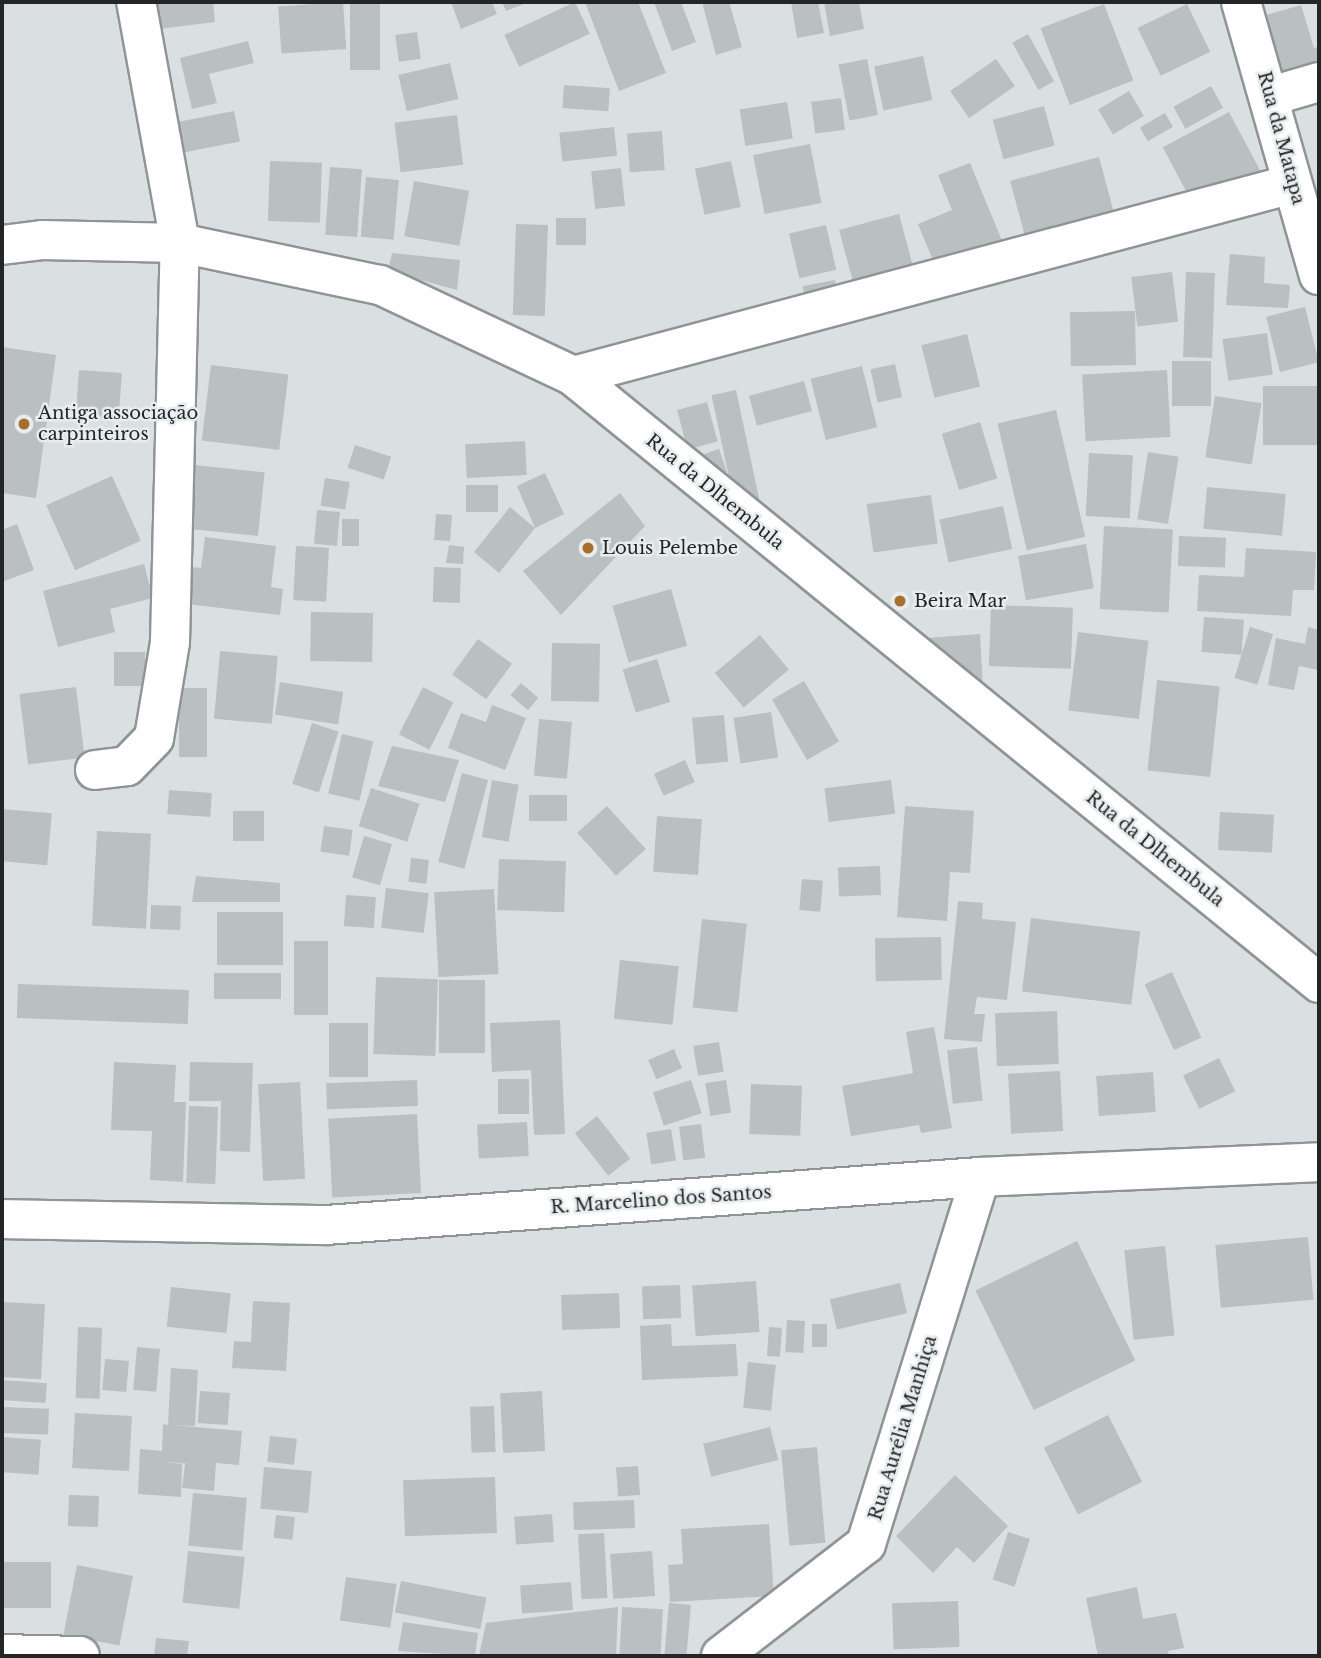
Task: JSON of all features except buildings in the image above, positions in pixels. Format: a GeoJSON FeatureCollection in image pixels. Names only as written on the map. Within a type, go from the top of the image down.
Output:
{"type":"FeatureCollection","features":[{"type":"Feature","properties":{"kind":"street"},"geometry":{"type":"LineString","coordinates":[[95,770],[127,766],[154,738],[166,685],[180,243],[136,2]]}},
{"type":"Feature","properties":{"kind":"street","name":"Rua da Matapa"},"geometry":{"type":"LineString","coordinates":[[1241,2],[1271,96],[1292,184],[1319,275]]}},
{"type":"Feature","properties":{"kind":"street"},"geometry":{"type":"LineString","coordinates":[[1271,96],[1319,82]]}},
{"type":"Feature","properties":{"kind":"street"},"geometry":{"type":"LineString","coordinates":[[573,376],[1292,184]]}},
{"type":"Feature","properties":{"kind":"street","name":"Rua da Dlhembula"},"geometry":{"type":"LineString","coordinates":[[2,245],[42,240],[180,243],[380,285],[573,376],[1319,983]]}},
{"type":"Feature","properties":{"kind":"street","name":"R. Marcelino dos Santos"},"geometry":{"type":"LineString","coordinates":[[2,1219],[327,1225],[979,1177],[1319,1162]]}},
{"type":"Feature","properties":{"kind":"street","name":"Rua Aurélia Manhiça"},"geometry":{"type":"LineString","coordinates":[[721,1656],[866,1545],[979,1177]]}},
{"type":"Feature","properties":{"kind":"street"},"geometry":{"type":"LineString","coordinates":[[2,1654],[80,1656]]}},
{"type":"Feature","properties":{"kind":"place","name":"Antiga associação carpinteiros"},"geometry":{"type":"Point","coordinates":[24,424]}},
{"type":"Feature","properties":{"kind":"place","name":"Louis Pelembe"},"geometry":{"type":"Point","coordinates":[588,548]}},
{"type":"Feature","properties":{"kind":"place","name":"Beira Mar"},"geometry":{"type":"Point","coordinates":[900,601]}}]}
